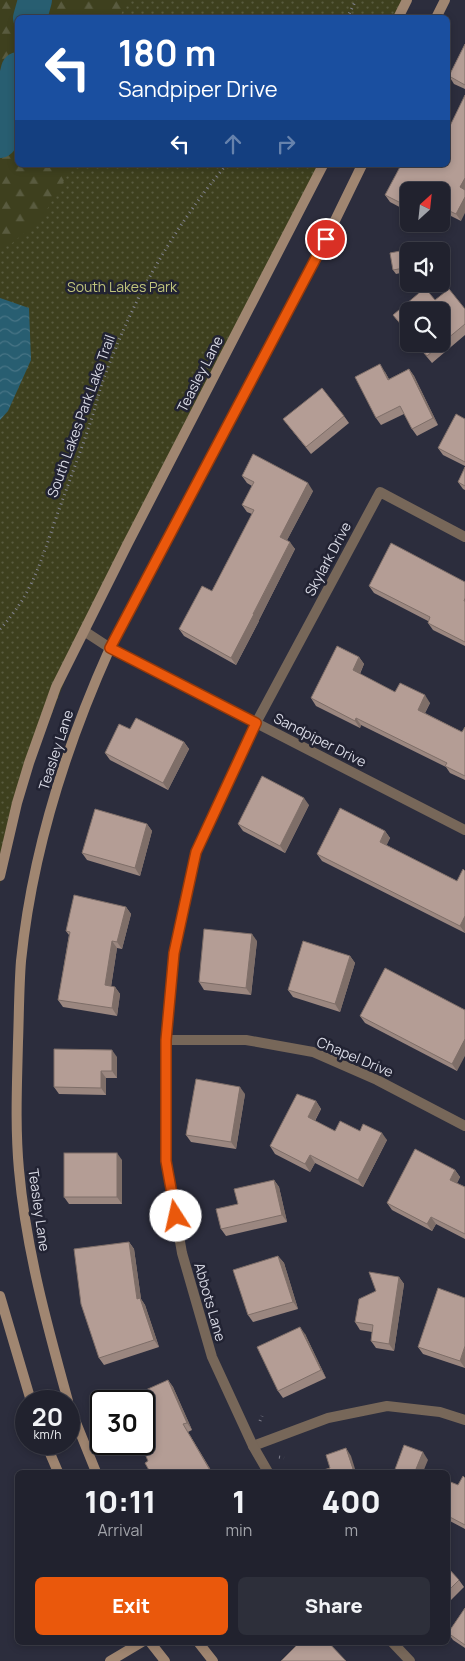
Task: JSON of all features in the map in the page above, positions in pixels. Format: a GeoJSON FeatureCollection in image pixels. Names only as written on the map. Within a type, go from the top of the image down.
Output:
{"type":"FeatureCollection","features":[{"type":"Feature","properties":{"kind":"main road"},"geometry":{"type":"LineString","coordinates":[[400,15],[407,0]]}},
{"type":"Feature","properties":{"kind":"main road"},"geometry":{"type":"LineString","coordinates":[[438,15],[445,0]]}},
{"type":"Feature","properties":{"kind":"main road","name":"Teasley Lane"},"geometry":{"type":"LineString","coordinates":[[0,876],[29,763],[56,687],[322,167]]}},
{"type":"Feature","properties":{"kind":"main road","name":"Teasley Lane"},"geometry":{"type":"LineString","coordinates":[[64,1390],[41,1304],[27,1237],[19,1169],[16,1100],[21,962],[40,850],[67,756],[92,689],[110,648],[316,257],[361,167]]}},
{"type":"Feature","properties":{"kind":"main road"},"geometry":{"type":"LineString","coordinates":[[0,1296],[4,1315],[28,1390]]}},
{"type":"Feature","properties":{"kind":"main road","name":"Teasley Lane"},"geometry":{"type":"LineString","coordinates":[[80,1433],[95,1470]]}},
{"type":"Feature","properties":{"kind":"main road"},"geometry":{"type":"LineString","coordinates":[[51,1455],[57,1470]]}},
{"type":"Feature","properties":{"kind":"main road"},"geometry":{"type":"LineString","coordinates":[[110,1661],[137,1645]]}},
{"type":"Feature","properties":{"kind":"main road"},"geometry":{"type":"LineString","coordinates":[[152,1645],[165,1661]]}},
{"type":"Feature","properties":{"kind":"main road"},"geometry":{"type":"LineString","coordinates":[[200,1645],[213,1661]]}},
{"type":"Feature","properties":{"kind":"street","name":"Skylark Drive"},"geometry":{"type":"LineString","coordinates":[[256,723],[380,492],[465,536]]}},
{"type":"Feature","properties":{"kind":"street","name":"Sandpiper Drive"},"geometry":{"type":"LineString","coordinates":[[84,631],[110,648],[465,830]]}},
{"type":"Feature","properties":{"kind":"street","name":"Abbots Lane"},"geometry":{"type":"LineString","coordinates":[[256,723],[196,852],[174,953],[166,1040],[166,1161],[182,1253],[212,1357],[267,1470]]}},
{"type":"Feature","properties":{"kind":"street","name":"Chapel Drive"},"geometry":{"type":"LineString","coordinates":[[166,1040],[246,1040],[313,1052],[377,1080],[465,1126]]}},
{"type":"Feature","properties":{"kind":"street"},"geometry":{"type":"LineString","coordinates":[[254,1446],[328,1418],[387,1406],[440,1412],[465,1420]]}},
{"type":"Feature","properties":{"kind":"street"},"geometry":{"type":"LineString","coordinates":[[395,1645],[410,1661]]}},
{"type":"Feature","properties":{"kind":"path"},"geometry":{"type":"LineString","coordinates":[[348,15],[356,0]]}},
{"type":"Feature","properties":{"kind":"path","name":"South Lakes Park Lake Trail"},"geometry":{"type":"LineString","coordinates":[[0,629],[23,601],[40,566],[103,380],[141,295],[161,255],[177,230],[196,202],[224,167]]}},
{"type":"Feature","properties":{"kind":"path"},"geometry":{"type":"LineString","coordinates":[[260,1421],[262,1416]]}},
{"type":"Feature","properties":{"kind":"path"},"geometry":{"type":"LineString","coordinates":[[280,1457],[284,1458]]}},
{"type":"Feature","properties":{"kind":"green space","name":"South Lakes Park"},"geometry":{"type":"Polygon","coordinates":[[[0,0],[404,0],[396,15],[15,15],[15,167],[319,167],[84,631],[17,803],[0,884],[0,0]]]}},
{"type":"Feature","properties":{"kind":"green space"},"geometry":{"type":"Polygon","coordinates":[[[0,0],[127,0],[121,15],[15,15],[15,167],[72,167],[42,218],[11,244],[0,248],[0,0]]]}},
{"type":"Feature","properties":{"kind":"water"},"geometry":{"type":"Polygon","coordinates":[[[0,298],[29,308],[31,360],[8,411],[0,420],[0,298]]]}},
{"type":"Feature","properties":{"kind":"building"},"geometry":{"type":"Polygon","coordinates":[[[465,44],[465,85],[450,77],[465,44]]]}},
{"type":"Feature","properties":{"kind":"building"},"geometry":{"type":"Polygon","coordinates":[[[465,95],[465,178],[460,187],[465,190],[465,197],[456,214],[450,211],[450,182],[400,182],[400,202],[385,195],[400,167],[450,167],[450,126],[465,95]]]}},
{"type":"Feature","properties":{"kind":"building"},"geometry":{"type":"Polygon","coordinates":[[[400,251],[400,269],[393,270],[390,253],[400,251]]]}},
{"type":"Feature","properties":{"kind":"building"},"geometry":{"type":"Polygon","coordinates":[[[450,290],[465,309],[465,324],[450,336],[450,302],[408,302],[420,292],[428,292],[435,300],[450,290]]]}},
{"type":"Feature","properties":{"kind":"building"},"geometry":{"type":"Polygon","coordinates":[[[400,309],[400,323],[393,315],[400,309]]]}},
{"type":"Feature","properties":{"kind":"building"},"geometry":{"type":"Polygon","coordinates":[[[424,352],[432,352],[427,356],[424,352]]]}},
{"type":"Feature","properties":{"kind":"building"},"geometry":{"type":"Polygon","coordinates":[[[380,364],[388,380],[409,369],[433,418],[412,429],[400,406],[376,418],[355,377],[380,364]]]}},
{"type":"Feature","properties":{"kind":"building"},"geometry":{"type":"Polygon","coordinates":[[[322,388],[344,416],[306,447],[283,419],[322,388]]]}},
{"type":"Feature","properties":{"kind":"building"},"geometry":{"type":"Polygon","coordinates":[[[456,414],[465,419],[465,462],[438,448],[456,414]]]}},
{"type":"Feature","properties":{"kind":"building"},"geometry":{"type":"Polygon","coordinates":[[[253,454],[308,483],[280,537],[290,542],[231,658],[179,629],[202,586],[212,591],[254,510],[242,505],[254,482],[242,476],[253,454]]]}},
{"type":"Feature","properties":{"kind":"building"},"geometry":{"type":"Polygon","coordinates":[[[465,467],[465,486],[458,482],[465,467]]]}},
{"type":"Feature","properties":{"kind":"building"},"geometry":{"type":"Polygon","coordinates":[[[391,543],[465,582],[465,642],[428,623],[430,617],[369,586],[391,543]]]}},
{"type":"Feature","properties":{"kind":"building"},"geometry":{"type":"Polygon","coordinates":[[[337,646],[359,657],[353,670],[395,692],[400,683],[425,695],[418,710],[462,732],[465,727],[465,776],[445,766],[447,763],[356,718],[355,721],[311,698],[337,646]]]}},
{"type":"Feature","properties":{"kind":"building"},"geometry":{"type":"Polygon","coordinates":[[[136,718],[184,742],[163,783],[105,753],[119,724],[130,729],[136,718]]]}},
{"type":"Feature","properties":{"kind":"building"},"geometry":{"type":"Polygon","coordinates":[[[262,776],[304,798],[280,846],[238,824],[262,776]]]}},
{"type":"Feature","properties":{"kind":"building"},"geometry":{"type":"Polygon","coordinates":[[[340,808],[385,831],[380,842],[457,881],[463,869],[465,871],[465,916],[460,926],[317,854],[340,808]]]}},
{"type":"Feature","properties":{"kind":"building"},"geometry":{"type":"Polygon","coordinates":[[[95,809],[147,824],[135,868],[82,853],[95,809]]]}},
{"type":"Feature","properties":{"kind":"building"},"geometry":{"type":"Polygon","coordinates":[[[74,895],[126,907],[117,942],[112,941],[105,985],[115,987],[112,1008],[58,1000],[70,932],[66,931],[74,895]]]}},
{"type":"Feature","properties":{"kind":"building"},"geometry":{"type":"Polygon","coordinates":[[[204,929],[252,934],[246,988],[199,982],[204,929]]]}},
{"type":"Feature","properties":{"kind":"building"},"geometry":{"type":"Polygon","coordinates":[[[303,941],[350,956],[335,1004],[288,990],[303,941]]]}},
{"type":"Feature","properties":{"kind":"building"},"geometry":{"type":"Polygon","coordinates":[[[385,968],[465,1010],[465,1039],[452,1064],[360,1016],[385,968]]]}},
{"type":"Feature","properties":{"kind":"building"},"geometry":{"type":"Polygon","coordinates":[[[54,1049],[112,1050],[112,1071],[101,1071],[101,1088],[54,1087],[54,1049]]]}},
{"type":"Feature","properties":{"kind":"building"},"geometry":{"type":"Polygon","coordinates":[[[196,1079],[240,1087],[231,1142],[186,1135],[196,1079]]]}},
{"type":"Feature","properties":{"kind":"building"},"geometry":{"type":"Polygon","coordinates":[[[297,1094],[316,1101],[308,1117],[335,1131],[340,1121],[360,1131],[363,1124],[382,1133],[358,1180],[310,1155],[305,1164],[270,1146],[297,1094]]]}},
{"type":"Feature","properties":{"kind":"building"},"geometry":{"type":"Polygon","coordinates":[[[415,1149],[455,1170],[450,1180],[465,1187],[465,1234],[431,1217],[427,1224],[387,1203],[415,1149]]]}},
{"type":"Feature","properties":{"kind":"building"},"geometry":{"type":"Polygon","coordinates":[[[64,1153],[117,1153],[117,1197],[64,1197],[64,1153]]]}},
{"type":"Feature","properties":{"kind":"building"},"geometry":{"type":"Polygon","coordinates":[[[274,1180],[282,1215],[221,1229],[216,1209],[238,1204],[234,1189],[274,1180]]]}},
{"type":"Feature","properties":{"kind":"building"},"geometry":{"type":"Polygon","coordinates":[[[129,1242],[137,1299],[140,1298],[154,1340],[99,1358],[81,1304],[74,1249],[129,1242]]]}},
{"type":"Feature","properties":{"kind":"building"},"geometry":{"type":"Polygon","coordinates":[[[278,1256],[293,1302],[248,1315],[233,1270],[278,1256]]]}},
{"type":"Feature","properties":{"kind":"building"},"geometry":{"type":"Polygon","coordinates":[[[369,1272],[399,1277],[389,1344],[371,1341],[373,1325],[355,1322],[359,1299],[376,1291],[369,1272]]]}},
{"type":"Feature","properties":{"kind":"building"},"geometry":{"type":"Polygon","coordinates":[[[438,1288],[465,1298],[465,1346],[460,1361],[418,1347],[438,1288]]]}},
{"type":"Feature","properties":{"kind":"building"},"geometry":{"type":"Polygon","coordinates":[[[300,1327],[321,1370],[278,1391],[257,1347],[300,1327]]]}},
{"type":"Feature","properties":{"kind":"building"},"geometry":{"type":"Polygon","coordinates":[[[168,1380],[187,1423],[183,1424],[210,1470],[149,1470],[145,1463],[148,1461],[146,1455],[155,1455],[155,1390],[146,1390],[168,1380]]]}},
{"type":"Feature","properties":{"kind":"building"},"geometry":{"type":"Polygon","coordinates":[[[404,1445],[423,1452],[416,1469],[419,1470],[395,1470],[404,1445]]]}},
{"type":"Feature","properties":{"kind":"building"},"geometry":{"type":"Polygon","coordinates":[[[346,1448],[353,1470],[324,1470],[330,1468],[326,1455],[346,1448]]]}},
{"type":"Feature","properties":{"kind":"building"},"geometry":{"type":"Polygon","coordinates":[[[463,1476],[465,1478],[465,1525],[450,1517],[450,1482],[458,1485],[463,1476]]]}},
{"type":"Feature","properties":{"kind":"building"},"geometry":{"type":"Polygon","coordinates":[[[450,1570],[459,1580],[450,1589],[450,1570]]]}},
{"type":"Feature","properties":{"kind":"building"},"geometry":{"type":"Polygon","coordinates":[[[465,1608],[465,1645],[450,1634],[450,1630],[465,1608]]]}},
{"type":"Feature","properties":{"kind":"building"},"geometry":{"type":"Polygon","coordinates":[[[297,1645],[331,1645],[346,1661],[281,1661],[297,1645]]]}},
{"type":"Feature","properties":{"kind":"waterway"},"geometry":{"type":"LineString","coordinates":[[31,15],[35,0]]}},
{"type":"Feature","properties":{"kind":"waterway"},"geometry":{"type":"LineString","coordinates":[[0,141],[15,81]]}},
{"type":"Feature","properties":{"kind":"route"},"geometry":{"type":"LineString","coordinates":[[176,1216],[166,1161],[166,1040],[174,953],[196,852],[256,723],[110,648],[326,239]]}}]}
